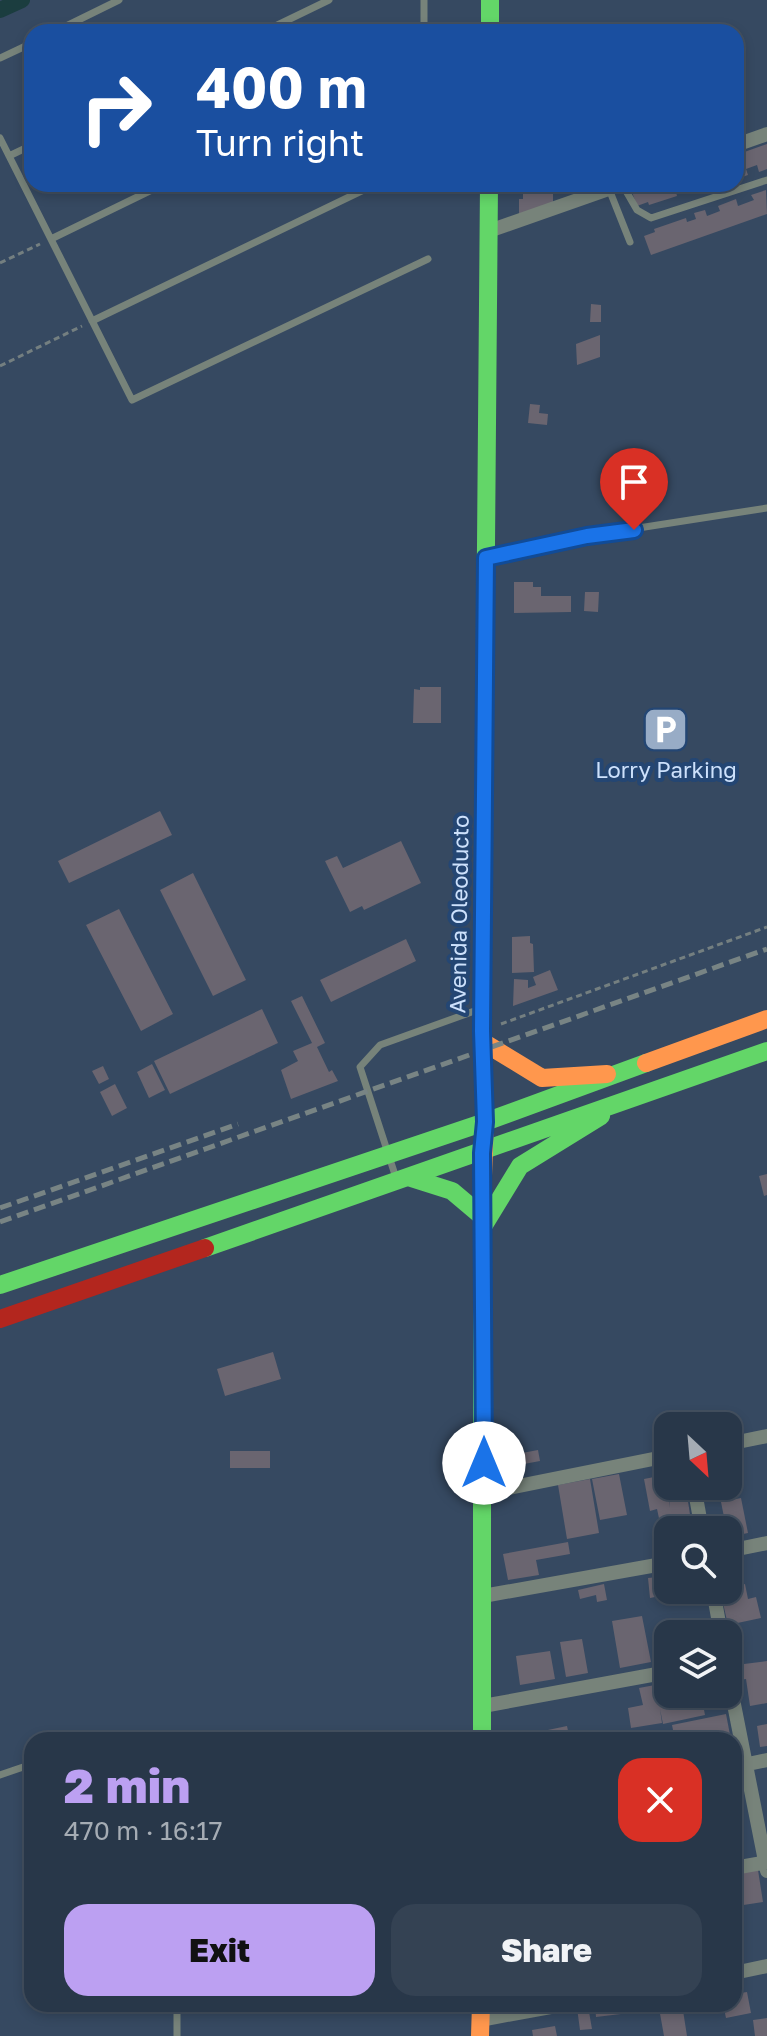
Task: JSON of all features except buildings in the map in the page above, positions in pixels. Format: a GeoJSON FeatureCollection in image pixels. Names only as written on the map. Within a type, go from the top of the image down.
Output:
{"type":"FeatureCollection","features":[{"type":"Feature","properties":{"kind":"main road"},"geometry":{"type":"LineString","coordinates":[[490,0],[490,24]]}},
{"type":"Feature","properties":{"kind":"main road","name":"Avenida Oleoducto"},"geometry":{"type":"LineString","coordinates":[[482,1732],[482,1153],[485,1122],[482,1008],[489,192]]}},
{"type":"Feature","properties":{"kind":"main road"},"geometry":{"type":"LineString","coordinates":[[0,1285],[485,1122],[767,1019]]}},
{"type":"Feature","properties":{"kind":"main road"},"geometry":{"type":"LineString","coordinates":[[482,1036],[542,1078],[619,1073]]}},
{"type":"Feature","properties":{"kind":"main road"},"geometry":{"type":"LineString","coordinates":[[698,1044],[707,1072]]}},
{"type":"Feature","properties":{"kind":"main road"},"geometry":{"type":"LineString","coordinates":[[0,1319],[767,1051]]}},
{"type":"Feature","properties":{"kind":"main road"},"geometry":{"type":"LineString","coordinates":[[404,1180],[445,1186],[462,1195],[484,1221],[520,1166],[628,1100]]}},
{"type":"Feature","properties":{"kind":"street"},"geometry":{"type":"LineString","coordinates":[[744,142],[767,134]]}},
{"type":"Feature","properties":{"kind":"street"},"geometry":{"type":"LineString","coordinates":[[489,231],[601,192]]}},
{"type":"Feature","properties":{"kind":"street"},"geometry":{"type":"LineString","coordinates":[[742,1441],[767,1436]]}},
{"type":"Feature","properties":{"kind":"street"},"geometry":{"type":"LineString","coordinates":[[484,1493],[654,1459]]}},
{"type":"Feature","properties":{"kind":"street"},"geometry":{"type":"LineString","coordinates":[[742,1548],[767,1543]]}},
{"type":"Feature","properties":{"kind":"street"},"geometry":{"type":"LineString","coordinates":[[483,1596],[654,1565]]}},
{"type":"Feature","properties":{"kind":"street"},"geometry":{"type":"LineString","coordinates":[[483,1706],[654,1675]]}},
{"type":"Feature","properties":{"kind":"street"},"geometry":{"type":"LineString","coordinates":[[732,1708],[736,1732]]}},
{"type":"Feature","properties":{"kind":"street"},"geometry":{"type":"LineString","coordinates":[[742,1766],[767,1760]]}},
{"type":"Feature","properties":{"kind":"street"},"geometry":{"type":"LineString","coordinates":[[742,1774],[766,1865],[742,1867]]}},
{"type":"Feature","properties":{"kind":"street"},"geometry":{"type":"LineString","coordinates":[[742,1971],[767,1966]]}},
{"type":"Feature","properties":{"kind":"street"},"geometry":{"type":"LineString","coordinates":[[480,2020],[524,2012]]}},
{"type":"Feature","properties":{"kind":"lane"},"geometry":{"type":"LineString","coordinates":[[70,24],[119,0]]}},
{"type":"Feature","properties":{"kind":"lane"},"geometry":{"type":"LineString","coordinates":[[280,24],[329,0]]}},
{"type":"Feature","properties":{"kind":"lane"},"geometry":{"type":"LineString","coordinates":[[424,0],[424,24]]}},
{"type":"Feature","properties":{"kind":"lane"},"geometry":{"type":"LineString","coordinates":[[0,58],[24,47]]}},
{"type":"Feature","properties":{"kind":"lane"},"geometry":{"type":"LineString","coordinates":[[0,138],[24,186]]}},
{"type":"Feature","properties":{"kind":"lane"},"geometry":{"type":"LineString","coordinates":[[9,156],[24,149]]}},
{"type":"Feature","properties":{"kind":"lane"},"geometry":{"type":"LineString","coordinates":[[744,188],[767,180]]}},
{"type":"Feature","properties":{"kind":"lane"},"geometry":{"type":"LineString","coordinates":[[27,192],[132,400],[428,259]]}},
{"type":"Feature","properties":{"kind":"lane"},"geometry":{"type":"LineString","coordinates":[[51,239],[148,192]]}},
{"type":"Feature","properties":{"kind":"lane"},"geometry":{"type":"LineString","coordinates":[[92,321],[359,192]]}},
{"type":"Feature","properties":{"kind":"lane"},"geometry":{"type":"LineString","coordinates":[[619,192],[630,242]]}},
{"type":"Feature","properties":{"kind":"lane"},"geometry":{"type":"LineString","coordinates":[[623,192],[637,210],[651,218],[730,192]]}},
{"type":"Feature","properties":{"kind":"lane"},"geometry":{"type":"LineString","coordinates":[[486,558],[587,536],[767,508]]}},
{"type":"Feature","properties":{"kind":"lane"},"geometry":{"type":"LineString","coordinates":[[404,1180],[388,1154],[360,1067],[380,1045],[482,1008]]}},
{"type":"Feature","properties":{"kind":"lane"},"geometry":{"type":"LineString","coordinates":[[0,1775],[24,1767]]}},
{"type":"Feature","properties":{"kind":"lane"},"geometry":{"type":"LineString","coordinates":[[177,2012],[177,2036]]}},
{"type":"Feature","properties":{"kind":"path"},"geometry":{"type":"LineString","coordinates":[[0,263],[51,239]]}},
{"type":"Feature","properties":{"kind":"path"},"geometry":{"type":"LineString","coordinates":[[0,366],[92,321]]}},
{"type":"Feature","properties":{"kind":"path"},"geometry":{"type":"LineString","coordinates":[[482,1036],[767,927]]}},
{"type":"Feature","properties":{"kind":"waterway"},"geometry":{"type":"LineString","coordinates":[[0,10],[22,0]]}},
{"type":"Feature","properties":{"kind":"railway"},"geometry":{"type":"LineString","coordinates":[[0,1222],[767,949]]}},
{"type":"Feature","properties":{"kind":"railway"},"geometry":{"type":"LineString","coordinates":[[0,1208],[238,1124]]}},
{"type":"Feature","properties":{"kind":"traffic: fast"},"geometry":{"type":"LineString","coordinates":[[490,0],[490,24]]}},
{"type":"Feature","properties":{"kind":"traffic: fast"},"geometry":{"type":"LineString","coordinates":[[483,906],[489,192]]}},
{"type":"Feature","properties":{"kind":"traffic: fast"},"geometry":{"type":"LineString","coordinates":[[205,1248],[767,1051]]}},
{"type":"Feature","properties":{"kind":"traffic: fast"},"geometry":{"type":"LineString","coordinates":[[0,1285],[485,1122],[646,1063]]}},
{"type":"Feature","properties":{"kind":"traffic: fast"},"geometry":{"type":"LineString","coordinates":[[484,1225],[520,1166],[601,1116]]}},
{"type":"Feature","properties":{"kind":"traffic: fast"},"geometry":{"type":"LineString","coordinates":[[411,1178],[452,1191],[484,1218]]}},
{"type":"Feature","properties":{"kind":"traffic: fast"},"geometry":{"type":"LineString","coordinates":[[482,1202],[482,1732]]}},
{"type":"Feature","properties":{"kind":"traffic: slow"},"geometry":{"type":"LineString","coordinates":[[482,1202],[485,1122],[483,906]]}},
{"type":"Feature","properties":{"kind":"traffic: slow"},"geometry":{"type":"LineString","coordinates":[[646,1063],[767,1019]]}},
{"type":"Feature","properties":{"kind":"traffic: slow"},"geometry":{"type":"LineString","coordinates":[[483,1042],[542,1078],[607,1074]]}},
{"type":"Feature","properties":{"kind":"traffic: slow"},"geometry":{"type":"LineString","coordinates":[[480,2036],[481,2012]]}},
{"type":"Feature","properties":{"kind":"traffic: jam"},"geometry":{"type":"LineString","coordinates":[[0,1319],[205,1248]]}},
{"type":"Feature","properties":{"kind":"place","name":"Lorry Parking"},"geometry":{"type":"Point","coordinates":[666,729]}},
{"type":"Feature","properties":{"kind":"route"},"geometry":{"type":"LineString","coordinates":[[484,1463],[482,1153],[485,1122],[482,1031],[486,558],[587,536],[634,530]]}}]}
